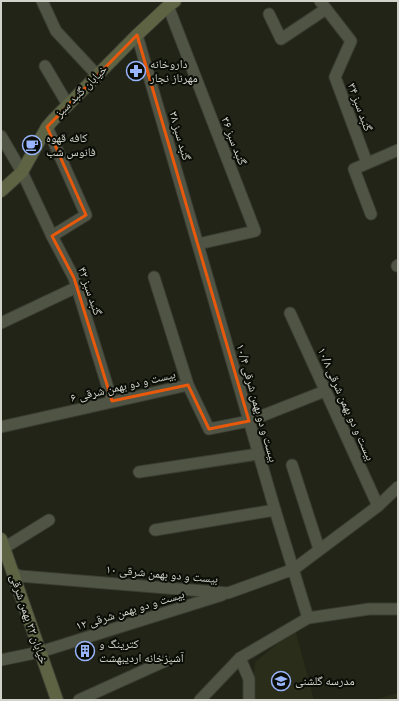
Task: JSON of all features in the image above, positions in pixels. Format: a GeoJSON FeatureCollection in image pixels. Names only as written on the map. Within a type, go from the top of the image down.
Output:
{"type":"FeatureCollection","features":[{"type":"Feature","properties":{"kind":"main road","name":"خیابان گنبد سبز"},"geometry":{"type":"LineString","coordinates":[[1,191],[22,172],[53,120],[137,35],[171,3]]}},
{"type":"Feature","properties":{"kind":"main road","name":"خیابان ۲۲ بهمن شرقی"},"geometry":{"type":"LineString","coordinates":[[3,543],[57,700]]}},
{"type":"Feature","properties":{"kind":"street"},"geometry":{"type":"LineString","coordinates":[[42,1],[56,31],[97,75]]}},
{"type":"Feature","properties":{"kind":"street","name":"گنبد سبز ۳۶"},"geometry":{"type":"LineString","coordinates":[[171,3],[255,231],[198,244]]}},
{"type":"Feature","properties":{"kind":"street"},"geometry":{"type":"LineString","coordinates":[[269,14],[281,39],[323,5]]}},
{"type":"Feature","properties":{"kind":"street","name":"گنبد سبز ۳۴"},"geometry":{"type":"LineString","coordinates":[[323,5],[350,41],[335,77],[367,163]]}},
{"type":"Feature","properties":{"kind":"street","name":"گنبد سبز ۳۸"},"geometry":{"type":"LineString","coordinates":[[137,35],[198,244]]}},
{"type":"Feature","properties":{"kind":"street"},"geometry":{"type":"LineString","coordinates":[[45,66],[68,105]]}},
{"type":"Feature","properties":{"kind":"street"},"geometry":{"type":"LineString","coordinates":[[47,128],[86,215],[52,236]]}},
{"type":"Feature","properties":{"kind":"street","name":"گنبد سبز ۴۲"},"geometry":{"type":"LineString","coordinates":[[1,136],[22,172],[52,236],[74,278],[112,401]]}},
{"type":"Feature","properties":{"kind":"street"},"geometry":{"type":"LineString","coordinates":[[371,214],[354,169],[398,150]]}},
{"type":"Feature","properties":{"kind":"street","name":"بیست و دو بهمن شرقی ۱۰/۴"},"geometry":{"type":"LineString","coordinates":[[198,244],[248,421],[308,618]]}},
{"type":"Feature","properties":{"kind":"street","name":"بیست و دو بهمن شرقی ۶"},"geometry":{"type":"LineString","coordinates":[[1,427],[188,385],[154,277]]}},
{"type":"Feature","properties":{"kind":"street"},"geometry":{"type":"LineString","coordinates":[[1,323],[77,286]]}},
{"type":"Feature","properties":{"kind":"street","name":"بیست و دو بهمن شرقی ۱۰/۸"},"geometry":{"type":"LineString","coordinates":[[290,313],[378,506]]}},
{"type":"Feature","properties":{"kind":"street"},"geometry":{"type":"LineString","coordinates":[[188,385],[209,429],[248,421],[325,391]]}},
{"type":"Feature","properties":{"kind":"street"},"geometry":{"type":"LineString","coordinates":[[139,472],[258,454]]}},
{"type":"Feature","properties":{"kind":"street"},"geometry":{"type":"LineString","coordinates":[[292,465],[319,549]]}},
{"type":"Feature","properties":{"kind":"street","name":"بیست و دو بهمن شرقی ۱۰"},"geometry":{"type":"LineString","coordinates":[[13,573],[20,576],[228,593],[294,569],[378,506],[398,487]]}},
{"type":"Feature","properties":{"kind":"street"},"geometry":{"type":"LineString","coordinates":[[155,530],[275,510]]}},
{"type":"Feature","properties":{"kind":"street"},"geometry":{"type":"LineString","coordinates":[[3,543],[49,520]]}},
{"type":"Feature","properties":{"kind":"street","name":"بیست و دو بهمن شرقی ۱۲"},"geometry":{"type":"LineString","coordinates":[[1,660],[40,652],[228,593]]}},
{"type":"Feature","properties":{"kind":"street"},"geometry":{"type":"LineString","coordinates":[[200,700],[240,658],[308,618],[369,609],[398,609]]}},
{"type":"Feature","properties":{"kind":"street"},"geometry":{"type":"LineString","coordinates":[[240,658],[249,679],[249,700]]}},
{"type":"Feature","properties":{"kind":"street"},"geometry":{"type":"LineString","coordinates":[[79,700],[164,661]]}},
{"type":"Feature","properties":{"kind":"highlighted area"},"geometry":{"type":"Polygon","coordinates":[[[137,35],[249,421],[209,429],[188,385],[112,401],[74,278],[52,236],[86,215],[47,127],[137,35]]]}},
{"type":"Feature","properties":{"kind":"shaded area","name":"مدرسه گلشنی"},"geometry":{"type":"Polygon","coordinates":[[[295,629],[314,700],[252,700],[255,662],[295,629]]]}},
{"type":"Feature","properties":{"kind":"shaded area"},"geometry":{"type":"Polygon","coordinates":[[[398,693],[398,700],[373,700],[398,693]]]}},
{"type":"Feature","properties":{"kind":"place","name":"داروخانه مهرناز نجار"},"geometry":{"type":"Point","coordinates":[136,71]}},
{"type":"Feature","properties":{"kind":"place","name":"کافه قهوه فانوس شب"},"geometry":{"type":"Point","coordinates":[32,145]}},
{"type":"Feature","properties":{"kind":"place","name":"کترینگ و آشپزخانه اردیبهشت"},"geometry":{"type":"Point","coordinates":[85,651]}},
{"type":"Feature","properties":{"kind":"place","name":"مدرسه گلشنی"},"geometry":{"type":"Point","coordinates":[281,681]}}]}
